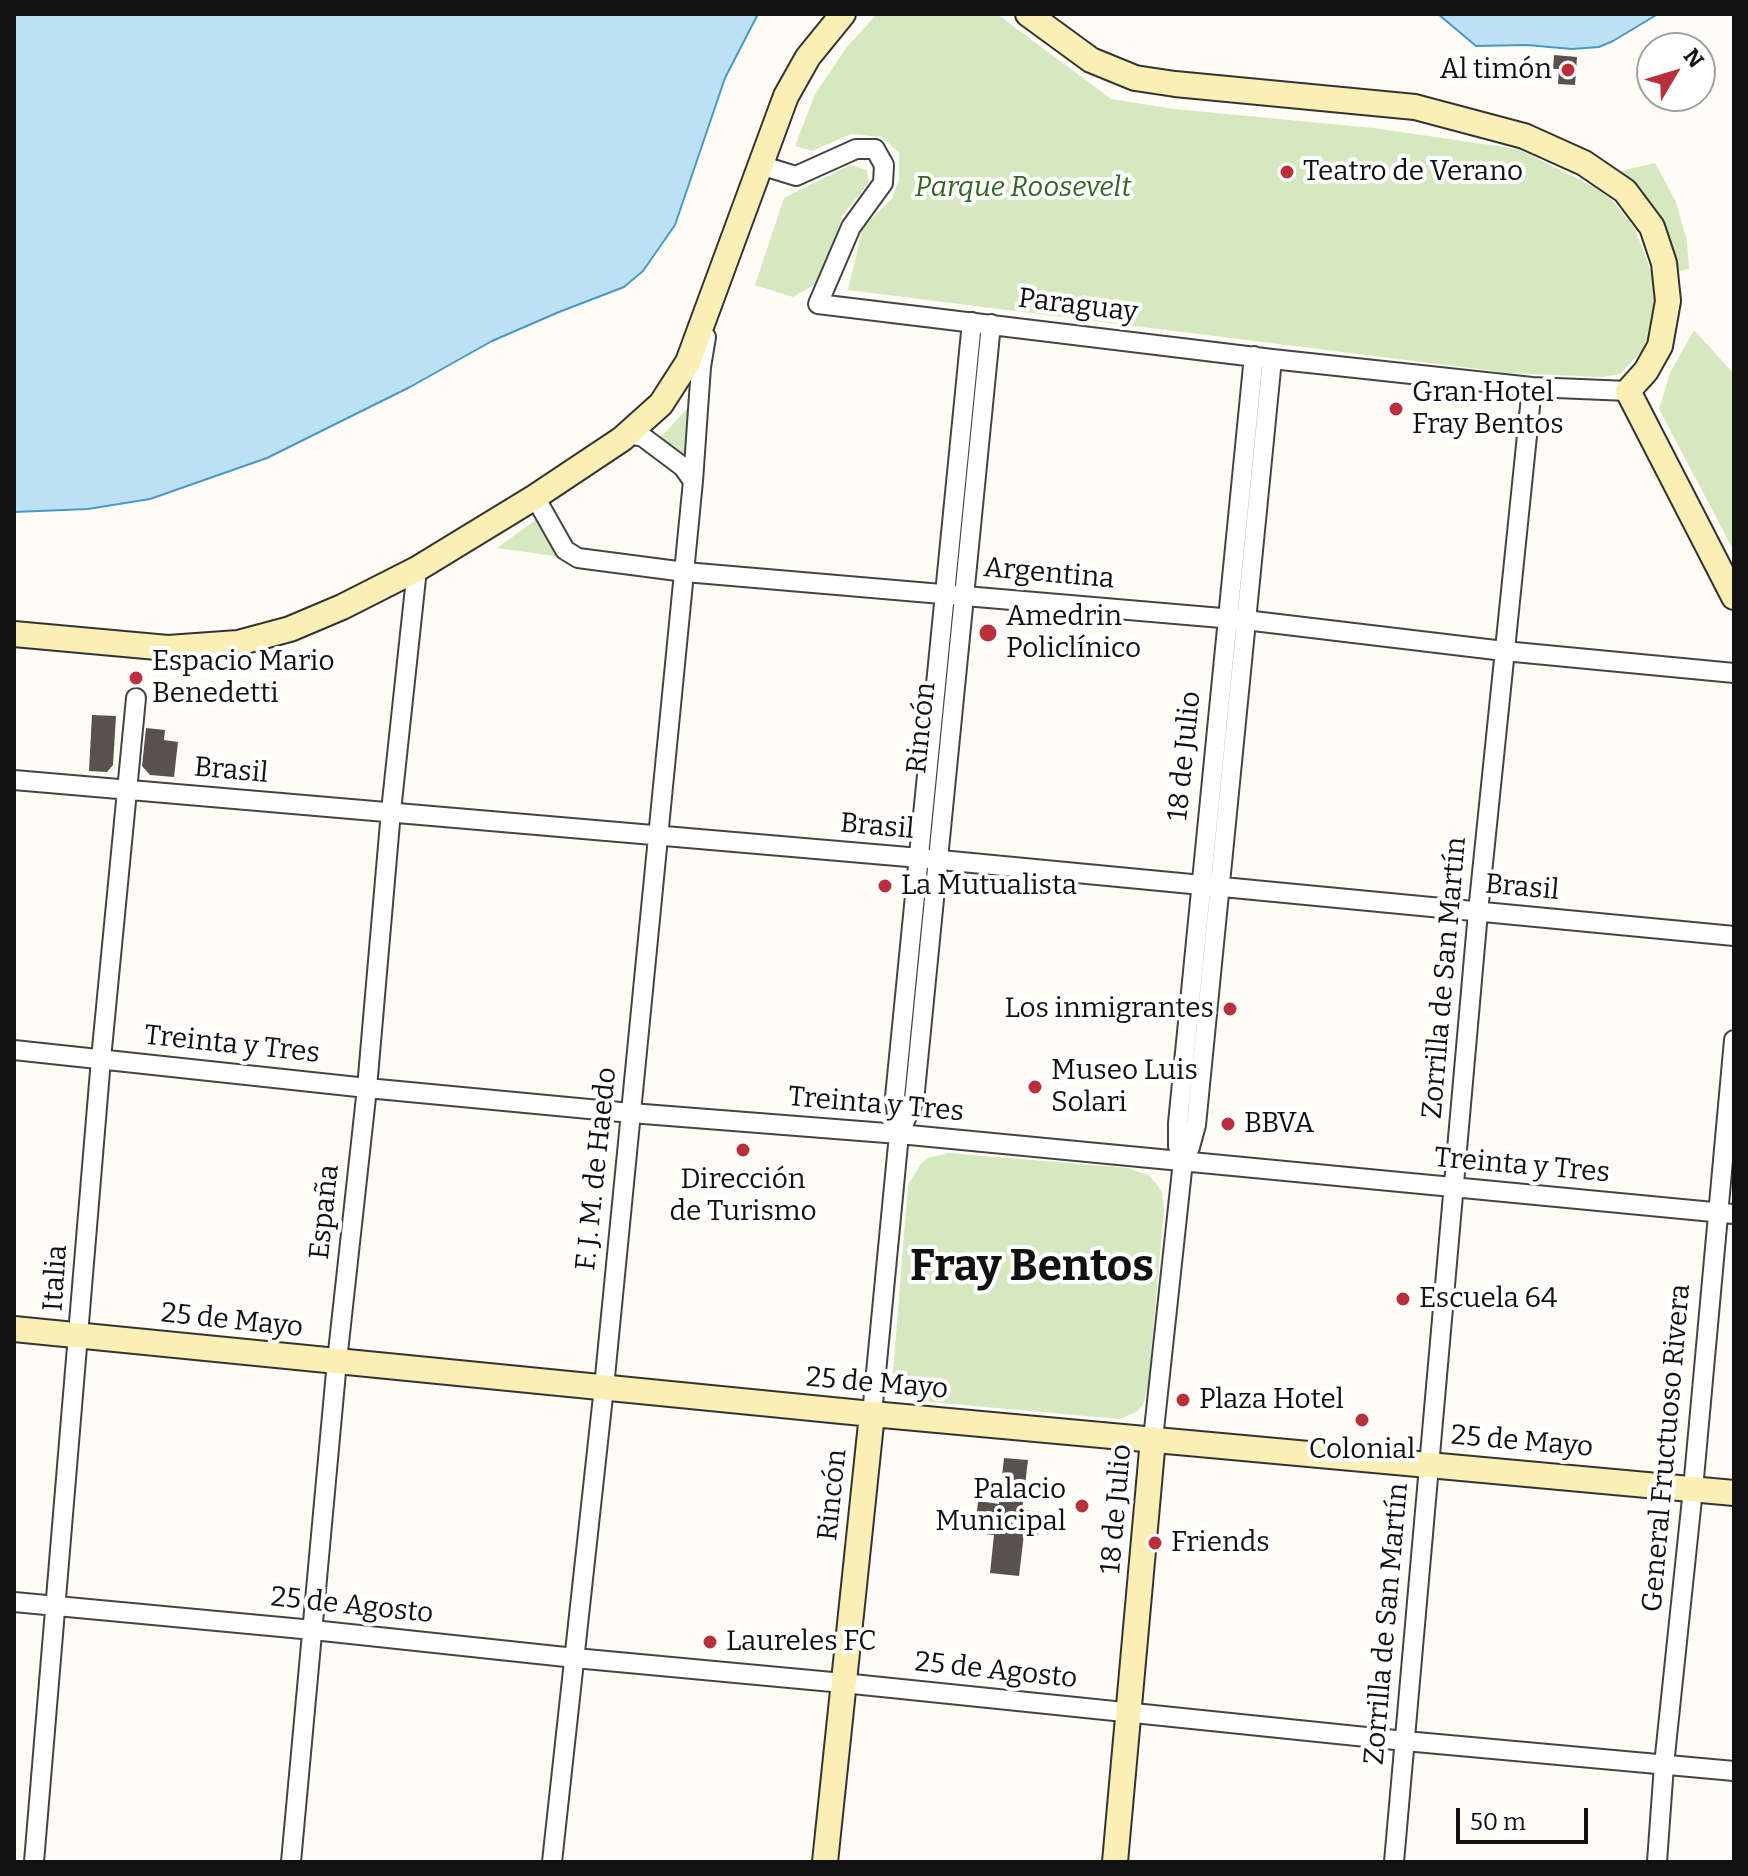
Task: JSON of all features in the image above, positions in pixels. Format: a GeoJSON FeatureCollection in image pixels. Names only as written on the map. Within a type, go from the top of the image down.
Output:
{"type":"FeatureCollection","features":[{"type":"Feature","properties":{"kind":"street"},"geometry":{"type":"LineString","coordinates":[[14,634],[168,648],[238,643],[312,620],[417,569],[535,497],[628,434],[661,404],[681,376],[776,120],[796,76],[821,39],[843,14]]}},
{"type":"Feature","properties":{"kind":"street"},"geometry":{"type":"LineString","coordinates":[[1028,14],[1091,60],[1135,78],[1415,107],[1524,136],[1584,163],[1625,191],[1652,227],[1664,263],[1668,301],[1660,346],[1646,371],[1628,391],[1734,597]]}},
{"type":"Feature","properties":{"kind":"street","name":"Paraguay"},"geometry":{"type":"LineString","coordinates":[[760,165],[796,176],[856,149],[875,149],[884,165],[883,183],[851,227],[818,304],[1532,387],[1628,391]]}},
{"type":"Feature","properties":{"kind":"street","name":"F. J. M. de Haedo"},"geometry":{"type":"LineString","coordinates":[[552,1862],[604,1387],[685,572],[701,367],[712,293]]}},
{"type":"Feature","properties":{"kind":"street","name":"Rincón"},"geometry":{"type":"LineString","coordinates":[[825,1862],[899,1134],[895,1097],[946,593],[982,323]]}},
{"type":"Feature","properties":{"kind":"street","name":"Rincón"},"geometry":{"type":"LineString","coordinates":[[899,1134],[914,1101],[939,860],[966,594],[982,323]]}},
{"type":"Feature","properties":{"kind":"street","name":"18 de Julio"},"geometry":{"type":"LineString","coordinates":[[1115,1862],[1153,1439],[1183,1161],[1178,1146],[1178,1123],[1211,887],[1263,357]]}},
{"type":"Feature","properties":{"kind":"street","name":"Zorrilla de San Martín"},"geometry":{"type":"LineString","coordinates":[[1394,1862],[1478,912],[1532,387]]}},
{"type":"Feature","properties":{"kind":"street"},"geometry":{"type":"LineString","coordinates":[[628,434],[650,442],[683,467],[693,481]]}},
{"type":"Feature","properties":{"kind":"street","name":"Argentina"},"geometry":{"type":"LineString","coordinates":[[535,497],[565,550],[578,558],[685,572],[1237,619],[1504,651],[1734,673]]}},
{"type":"Feature","properties":{"kind":"street","name":"España"},"geometry":{"type":"LineString","coordinates":[[291,1862],[337,1361],[367,1088],[391,811],[417,569]]}},
{"type":"Feature","properties":{"kind":"street","name":"Italia"},"geometry":{"type":"LineString","coordinates":[[34,1862],[101,1059],[136,698]]}},
{"type":"Feature","properties":{"kind":"street","name":"Brasil"},"geometry":{"type":"LineString","coordinates":[[14,780],[920,858],[1734,936]]}},
{"type":"Feature","properties":{"kind":"street","name":"General Fructuoso Rivera"},"geometry":{"type":"LineString","coordinates":[[1657,1862],[1664,1765],[1725,1213],[1734,1040]]}},
{"type":"Feature","properties":{"kind":"street","name":"Treinta y Tres"},"geometry":{"type":"LineString","coordinates":[[14,1050],[367,1088],[899,1134],[1725,1213]]}},
{"type":"Feature","properties":{"kind":"street","name":"25 de Mayo"},"geometry":{"type":"LineString","coordinates":[[14,1329],[872,1414],[1734,1493]]}},
{"type":"Feature","properties":{"kind":"street","name":"25 de Agosto"},"geometry":{"type":"LineString","coordinates":[[14,1602],[1734,1771]]}},
{"type":"Feature","properties":{"kind":"green space","name":"Parque Roosevelt"},"geometry":{"type":"Polygon","coordinates":[[[877,14],[997,14],[1111,99],[1174,109],[1373,128],[1518,149],[1594,187],[1613,201],[1635,229],[1653,277],[1657,305],[1652,329],[1641,352],[1620,374],[1602,377],[1510,373],[848,290],[863,227],[891,200],[899,181],[899,153],[882,137],[851,134],[812,151],[795,146],[815,94],[847,47],[877,14]]]}},
{"type":"Feature","properties":{"kind":"green space"},"geometry":{"type":"Polygon","coordinates":[[[1655,163],[1676,202],[1687,241],[1689,269],[1676,272],[1616,172],[1655,163]]]}},
{"type":"Feature","properties":{"kind":"green space"},"geometry":{"type":"Polygon","coordinates":[[[850,165],[867,170],[869,182],[842,216],[821,281],[793,297],[755,285],[784,198],[850,165]]]}},
{"type":"Feature","properties":{"kind":"green space"},"geometry":{"type":"Polygon","coordinates":[[[1694,330],[1734,374],[1734,551],[1659,409],[1670,373],[1694,330]]]}},
{"type":"Feature","properties":{"kind":"green space"},"geometry":{"type":"Polygon","coordinates":[[[689,410],[686,461],[658,440],[689,410]]]}},
{"type":"Feature","properties":{"kind":"green space"},"geometry":{"type":"Polygon","coordinates":[[[537,519],[562,557],[497,548],[537,519]]]}},
{"type":"Feature","properties":{"kind":"green space"},"geometry":{"type":"Polygon","coordinates":[[[948,1153],[1128,1168],[1148,1175],[1155,1182],[1162,1192],[1164,1211],[1148,1385],[1143,1405],[1136,1412],[1119,1419],[919,1401],[899,1392],[893,1373],[908,1185],[928,1158],[948,1153]]]}},
{"type":"Feature","properties":{"kind":"water"},"geometry":{"type":"Polygon","coordinates":[[[14,14],[758,14],[725,78],[675,225],[643,271],[624,287],[492,341],[410,387],[267,458],[150,499],[88,509],[14,512],[14,14]]]}},
{"type":"Feature","properties":{"kind":"water"},"geometry":{"type":"Polygon","coordinates":[[[1438,14],[1658,14],[1599,47],[1572,49],[1527,45],[1476,46],[1438,14]]]}},
{"type":"Feature","properties":{"kind":"building"},"geometry":{"type":"Polygon","coordinates":[[[1554,55],[1577,57],[1575,85],[1558,84],[1559,69],[1553,69],[1554,55]]]}},
{"type":"Feature","properties":{"kind":"building"},"geometry":{"type":"Polygon","coordinates":[[[92,715],[116,716],[113,765],[107,772],[89,771],[92,715]]]}},
{"type":"Feature","properties":{"kind":"building"},"geometry":{"type":"Polygon","coordinates":[[[146,728],[165,730],[164,740],[178,742],[174,777],[150,775],[142,766],[146,728]]]}},
{"type":"Feature","properties":{"kind":"building"},"geometry":{"type":"Polygon","coordinates":[[[1004,1458],[1028,1460],[1022,1510],[1041,1512],[1038,1536],[1024,1534],[1019,1576],[990,1573],[994,1535],[975,1533],[978,1501],[999,1504],[1004,1458]]]}},
{"type":"Feature","properties":{"kind":"place","name":"Al timón"},"geometry":{"type":"Point","coordinates":[1568,70]}},
{"type":"Feature","properties":{"kind":"place","name":"Teatro de Verano"},"geometry":{"type":"Point","coordinates":[1287,172]}},
{"type":"Feature","properties":{"kind":"place","name":"Gran Hotel Fray Bentos"},"geometry":{"type":"Point","coordinates":[1396,409]}},
{"type":"Feature","properties":{"kind":"place","name":"Amedrin Policlínico"},"geometry":{"type":"Point","coordinates":[988,633]}},
{"type":"Feature","properties":{"kind":"place","name":"Espacio Mario Benedetti"},"geometry":{"type":"Point","coordinates":[136,678]}},
{"type":"Feature","properties":{"kind":"place","name":"La Mutualista"},"geometry":{"type":"Point","coordinates":[885,886]}},
{"type":"Feature","properties":{"kind":"place","name":"Los inmigrantes"},"geometry":{"type":"Point","coordinates":[1230,1009]}},
{"type":"Feature","properties":{"kind":"place","name":"Museo Luis Solari"},"geometry":{"type":"Point","coordinates":[1035,1087]}},
{"type":"Feature","properties":{"kind":"place","name":"BBVA"},"geometry":{"type":"Point","coordinates":[1228,1124]}},
{"type":"Feature","properties":{"kind":"place","name":"Dirección de Turismo"},"geometry":{"type":"Point","coordinates":[743,1150]}},
{"type":"Feature","properties":{"kind":"place","name":"Escuela 64"},"geometry":{"type":"Point","coordinates":[1403,1299]}},
{"type":"Feature","properties":{"kind":"place","name":"Plaza Hotel"},"geometry":{"type":"Point","coordinates":[1183,1400]}},
{"type":"Feature","properties":{"kind":"place","name":"Colonial"},"geometry":{"type":"Point","coordinates":[1362,1420]}},
{"type":"Feature","properties":{"kind":"place","name":"Palacio Municipal"},"geometry":{"type":"Point","coordinates":[1082,1506]}},
{"type":"Feature","properties":{"kind":"place","name":"Friends"},"geometry":{"type":"Point","coordinates":[1155,1543]}},
{"type":"Feature","properties":{"kind":"place","name":"Laureles FC"},"geometry":{"type":"Point","coordinates":[710,1642]}},
{"type":"Feature","properties":{"kind":"district","name":"Fray Bentos"},"geometry":{"type":"Point","coordinates":[1032,1268]}}]}
